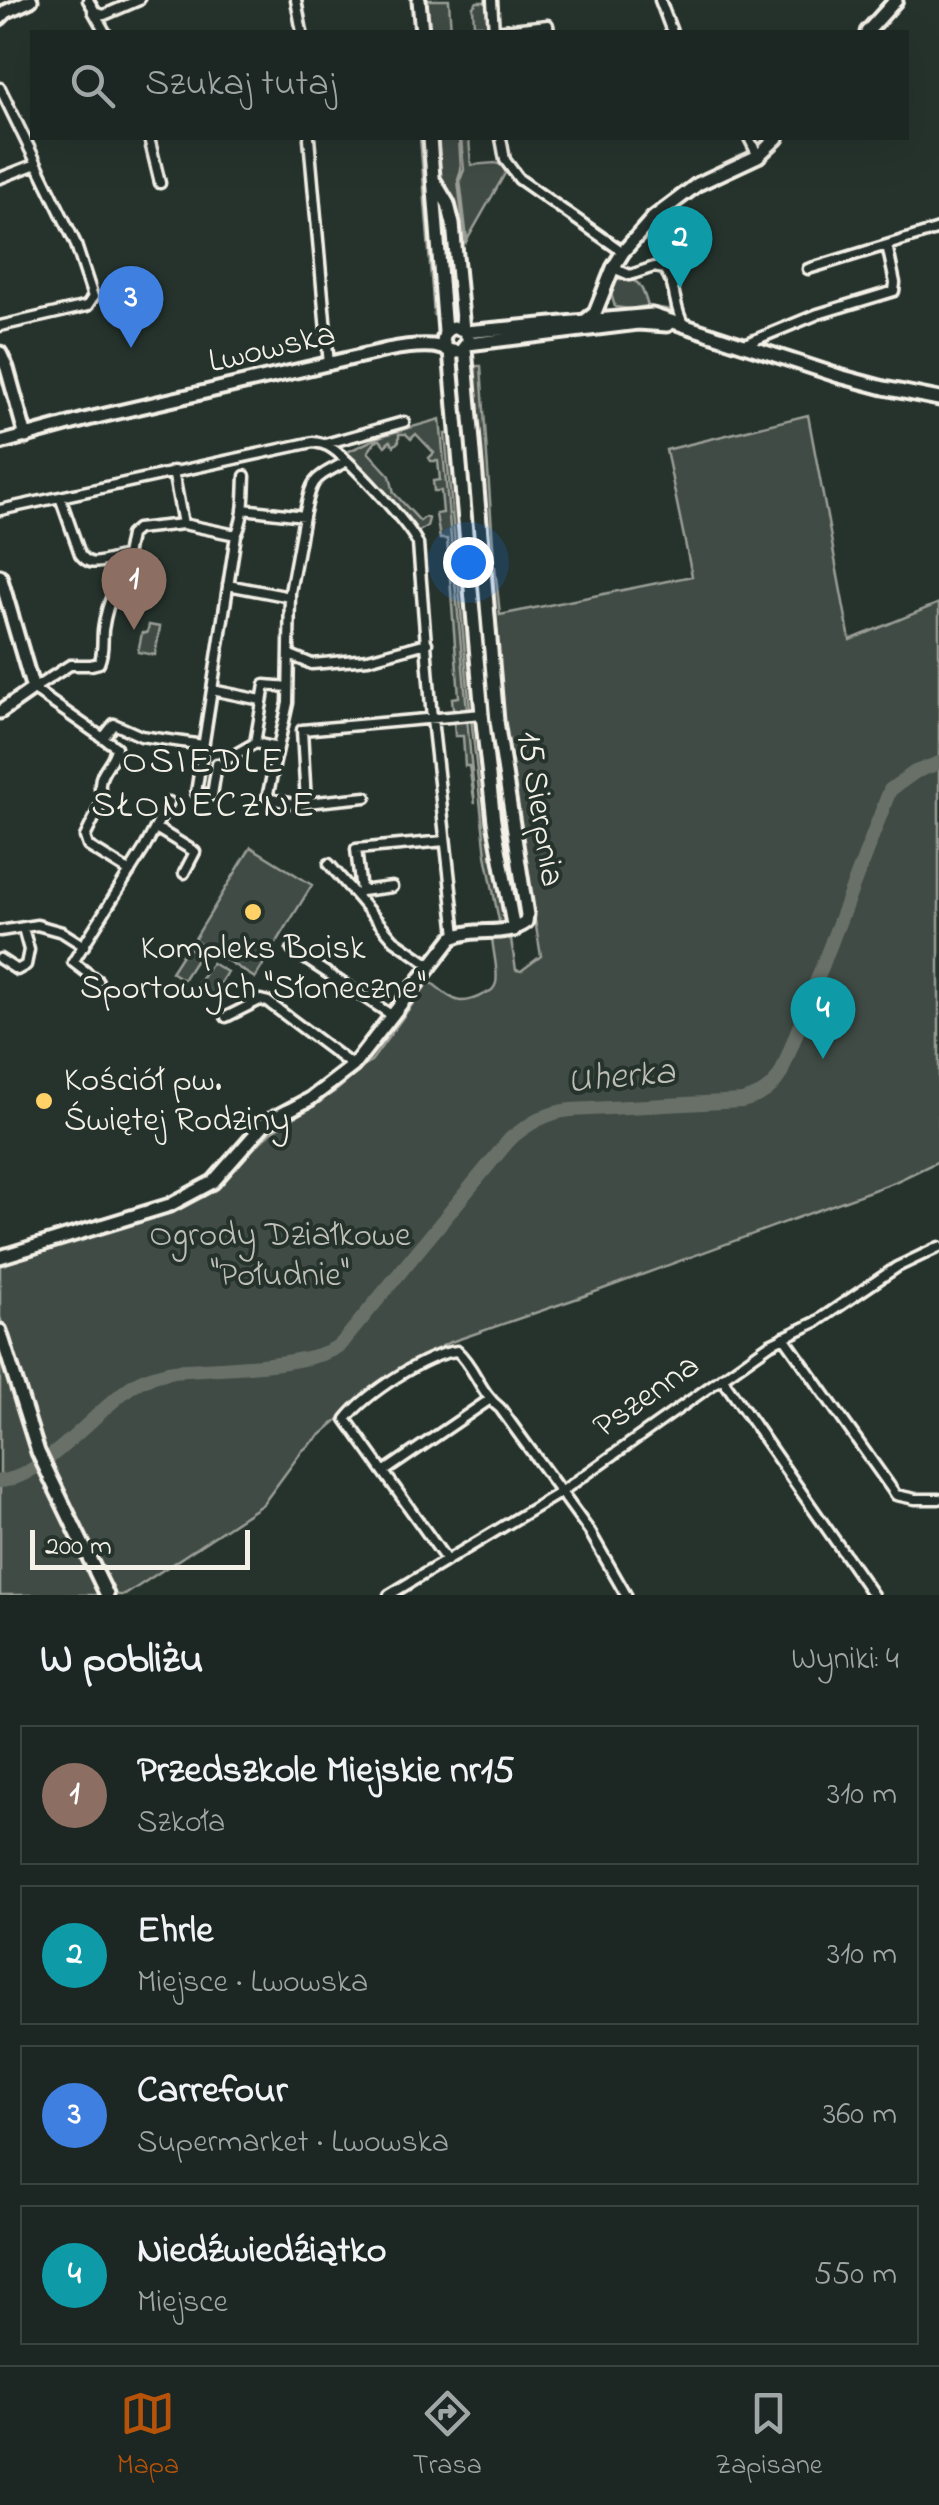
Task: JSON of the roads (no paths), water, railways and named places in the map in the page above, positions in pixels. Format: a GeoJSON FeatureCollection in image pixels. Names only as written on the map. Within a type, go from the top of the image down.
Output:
{"type":"FeatureCollection","features":[{"type":"Feature","properties":{"kind":"street"},"geometry":{"type":"LineString","coordinates":[[0,18],[32,0]]}},
{"type":"Feature","properties":{"kind":"street"},"geometry":{"type":"LineString","coordinates":[[90,4],[104,15],[139,0]]}},
{"type":"Feature","properties":{"kind":"street"},"geometry":{"type":"LineString","coordinates":[[296,0],[302,30]]}},
{"type":"Feature","properties":{"kind":"street"},"geometry":{"type":"LineString","coordinates":[[419,0],[422,30]]}},
{"type":"Feature","properties":{"kind":"street"},"geometry":{"type":"LineString","coordinates":[[492,0],[494,30]]}},
{"type":"Feature","properties":{"kind":"street"},"geometry":{"type":"LineString","coordinates":[[660,0],[671,30]]}},
{"type":"Feature","properties":{"kind":"street"},"geometry":{"type":"LineString","coordinates":[[869,30],[896,0]]}},
{"type":"Feature","properties":{"kind":"street"},"geometry":{"type":"LineString","coordinates":[[90,4],[103,30]]}},
{"type":"Feature","properties":{"kind":"street"},"geometry":{"type":"LineString","coordinates":[[509,30],[548,25],[549,30]]}},
{"type":"Feature","properties":{"kind":"street"},"geometry":{"type":"LineString","coordinates":[[0,88],[75,242],[93,297],[87,306],[0,326]]}},
{"type":"Feature","properties":{"kind":"street"},"geometry":{"type":"LineString","coordinates":[[149,140],[160,184]]}},
{"type":"Feature","properties":{"kind":"street"},"geometry":{"type":"LineString","coordinates":[[309,140],[329,364]]}},
{"type":"Feature","properties":{"kind":"street","name":"15 Sierpnia"},"geometry":{"type":"LineString","coordinates":[[430,140],[443,342],[450,366],[482,714],[494,821],[514,930],[526,922],[527,915],[497,721],[467,364],[472,350],[470,338]]}},
{"type":"Feature","properties":{"kind":"street"},"geometry":{"type":"LineString","coordinates":[[501,140],[505,160],[519,179],[623,252]]}},
{"type":"Feature","properties":{"kind":"street"},"geometry":{"type":"LineString","coordinates":[[750,140],[758,156]]}},
{"type":"Feature","properties":{"kind":"street"},"geometry":{"type":"LineString","coordinates":[[600,324],[613,268],[652,218],[713,176],[758,156],[775,140]]}},
{"type":"Feature","properties":{"kind":"street"},"geometry":{"type":"LineString","coordinates":[[0,178],[36,164]]}},
{"type":"Feature","properties":{"kind":"street"},"geometry":{"type":"LineString","coordinates":[[433,178],[454,224],[461,315],[470,338]]}},
{"type":"Feature","properties":{"kind":"street"},"geometry":{"type":"LineString","coordinates":[[808,270],[939,230]]}},
{"type":"Feature","properties":{"kind":"street"},"geometry":{"type":"LineString","coordinates":[[741,345],[818,314],[894,291],[887,245]]}},
{"type":"Feature","properties":{"kind":"street"},"geometry":{"type":"LineString","coordinates":[[613,268],[630,276],[654,267],[664,269],[679,321]]}},
{"type":"Feature","properties":{"kind":"street"},"geometry":{"type":"LineString","coordinates":[[604,296],[615,313],[629,316]]}},
{"type":"Feature","properties":{"kind":"street"},"geometry":{"type":"LineString","coordinates":[[581,322],[592,316],[604,296]]}},
{"type":"Feature","properties":{"kind":"street"},"geometry":{"type":"LineString","coordinates":[[448,350],[456,353],[470,338],[652,315],[884,388],[939,399]]}},
{"type":"Feature","properties":{"kind":"street"},"geometry":{"type":"LineString","coordinates":[[444,316],[427,343],[450,366]]}},
{"type":"Feature","properties":{"kind":"street"},"geometry":{"type":"LineString","coordinates":[[470,338],[600,324],[679,321]]}},
{"type":"Feature","properties":{"kind":"street"},"geometry":{"type":"LineString","coordinates":[[656,323],[711,334]]}},
{"type":"Feature","properties":{"kind":"street","name":"Lwowska"},"geometry":{"type":"LineString","coordinates":[[0,439],[427,343],[453,328],[470,338]]}},
{"type":"Feature","properties":{"kind":"street","name":"Lwowska"},"geometry":{"type":"LineString","coordinates":[[427,343],[448,350]]}},
{"type":"Feature","properties":{"kind":"street"},"geometry":{"type":"LineString","coordinates":[[0,354],[8,368],[22,434]]}},
{"type":"Feature","properties":{"kind":"street"},"geometry":{"type":"LineString","coordinates":[[0,510],[312,442],[325,444],[404,422]]}},
{"type":"Feature","properties":{"kind":"street"},"geometry":{"type":"LineString","coordinates":[[325,444],[346,461],[415,538],[432,719],[442,771],[445,841],[454,882],[456,936]]}},
{"type":"Feature","properties":{"kind":"street"},"geometry":{"type":"LineString","coordinates":[[346,461],[314,479],[311,485],[290,597],[290,655],[282,730],[267,798],[298,805],[366,797]]}},
{"type":"Feature","properties":{"kind":"street"},"geometry":{"type":"LineString","coordinates":[[172,471],[183,524]]}},
{"type":"Feature","properties":{"kind":"street"},"geometry":{"type":"LineString","coordinates":[[217,764],[212,795],[196,792],[243,509],[245,476]]}},
{"type":"Feature","properties":{"kind":"street"},"geometry":{"type":"LineString","coordinates":[[60,497],[80,554],[92,564],[126,556],[130,535],[137,529],[183,524],[236,535]]}},
{"type":"Feature","properties":{"kind":"street"},"geometry":{"type":"LineString","coordinates":[[243,509],[304,516]]}},
{"type":"Feature","properties":{"kind":"street"},"geometry":{"type":"LineString","coordinates":[[0,712],[70,665],[99,663],[108,601],[115,590],[109,560]]}},
{"type":"Feature","properties":{"kind":"street"},"geometry":{"type":"LineString","coordinates":[[0,576],[34,689],[114,745],[116,752],[100,780],[103,800],[84,838],[88,846],[130,872]]}},
{"type":"Feature","properties":{"kind":"street"},"geometry":{"type":"LineString","coordinates":[[228,586],[290,597]]}},
{"type":"Feature","properties":{"kind":"street"},"geometry":{"type":"LineString","coordinates":[[290,655],[312,664],[350,661],[427,643]]}},
{"type":"Feature","properties":{"kind":"street"},"geometry":{"type":"LineString","coordinates":[[255,743],[264,685],[288,687]]}},
{"type":"Feature","properties":{"kind":"street"},"geometry":{"type":"LineString","coordinates":[[212,690],[261,700]]}},
{"type":"Feature","properties":{"kind":"street"},"geometry":{"type":"LineString","coordinates":[[282,730],[482,714]]}},
{"type":"Feature","properties":{"kind":"street"},"geometry":{"type":"LineString","coordinates":[[104,738],[114,724],[141,736],[203,745]]}},
{"type":"Feature","properties":{"kind":"street"},"geometry":{"type":"LineString","coordinates":[[302,730],[306,803]]}},
{"type":"Feature","properties":{"kind":"street"},"geometry":{"type":"LineString","coordinates":[[227,758],[255,743],[278,748]]}},
{"type":"Feature","properties":{"kind":"street"},"geometry":{"type":"LineString","coordinates":[[98,982],[72,962],[170,802]]}},
{"type":"Feature","properties":{"kind":"street"},"geometry":{"type":"LineString","coordinates":[[156,828],[195,852],[184,872]]}},
{"type":"Feature","properties":{"kind":"street"},"geometry":{"type":"LineString","coordinates":[[358,893],[356,849],[445,841]]}},
{"type":"Feature","properties":{"kind":"street"},"geometry":{"type":"LineString","coordinates":[[329,864],[358,893],[394,940],[430,965]]}},
{"type":"Feature","properties":{"kind":"street"},"geometry":{"type":"LineString","coordinates":[[358,893],[392,887]]}},
{"type":"Feature","properties":{"kind":"street"},"geometry":{"type":"LineString","coordinates":[[0,931],[37,925],[62,932],[84,946]]}},
{"type":"Feature","properties":{"kind":"street"},"geometry":{"type":"LineString","coordinates":[[0,958],[16,970],[26,965],[30,950],[23,928]]}},
{"type":"Feature","properties":{"kind":"street"},"geometry":{"type":"LineString","coordinates":[[0,1258],[170,1206],[213,1182],[265,1124],[310,1099],[353,1066],[456,936],[514,930]]}},
{"type":"Feature","properties":{"kind":"street"},"geometry":{"type":"LineString","coordinates":[[292,950],[393,1016]]}},
{"type":"Feature","properties":{"kind":"street"},"geometry":{"type":"LineString","coordinates":[[226,1017],[260,1000],[268,1002],[353,1066]]}},
{"type":"Feature","properties":{"kind":"street","name":"Pszenna"},"geometry":{"type":"LineString","coordinates":[[388,1595],[561,1492],[770,1344],[816,1322],[897,1267],[939,1246]]}},
{"type":"Feature","properties":{"kind":"street"},"geometry":{"type":"LineString","coordinates":[[0,1331],[38,1452],[107,1595]]}},
{"type":"Feature","properties":{"kind":"street"},"geometry":{"type":"LineString","coordinates":[[784,1338],[896,1495],[939,1498]]}},
{"type":"Feature","properties":{"kind":"street"},"geometry":{"type":"LineString","coordinates":[[447,1561],[346,1420],[369,1396],[396,1378],[445,1352],[457,1351],[488,1400],[500,1408],[590,1532],[624,1593]]}},
{"type":"Feature","properties":{"kind":"street"},"geometry":{"type":"LineString","coordinates":[[723,1377],[873,1595]]}},
{"type":"Feature","properties":{"kind":"street"},"geometry":{"type":"LineString","coordinates":[[385,1471],[488,1400]]}},
{"type":"Feature","properties":{"kind":"waterway","name":"Uherka"},"geometry":{"type":"LineString","coordinates":[[0,1481],[32,1469],[145,1379],[174,1371],[287,1362],[329,1351],[342,1343],[510,1139],[538,1120],[571,1110],[742,1101],[766,1090],[782,1071],[890,790],[915,772],[939,763]]}},
{"type":"Feature","properties":{"kind":"place","name":"Ehrle"},"geometry":{"type":"Point","coordinates":[680,288]}},
{"type":"Feature","properties":{"kind":"place","name":"Carrefour"},"geometry":{"type":"Point","coordinates":[131,348]}},
{"type":"Feature","properties":{"kind":"place","name":"Przedszkole Miejskie nr15"},"geometry":{"type":"Point","coordinates":[134,630]}},
{"type":"Feature","properties":{"kind":"place","name":"Kompleks Boisk Sportowych \"Słoneczne\""},"geometry":{"type":"Point","coordinates":[253,912]}},
{"type":"Feature","properties":{"kind":"place","name":"Niedźwiedźiątko"},"geometry":{"type":"Point","coordinates":[823,1059]}},
{"type":"Feature","properties":{"kind":"place","name":"Kościół pw. Świętej Rodziny"},"geometry":{"type":"Point","coordinates":[44,1101]}},
{"type":"Feature","properties":{"kind":"district","name":"OSIEDLE SŁONECZNE"},"geometry":{"type":"Point","coordinates":[204,784]}},
{"type":"Feature","properties":{"kind":"park label","name":"Ogrody Działkowe \"Południe\""},"geometry":{"type":"Point","coordinates":[280,1256]}}]}
